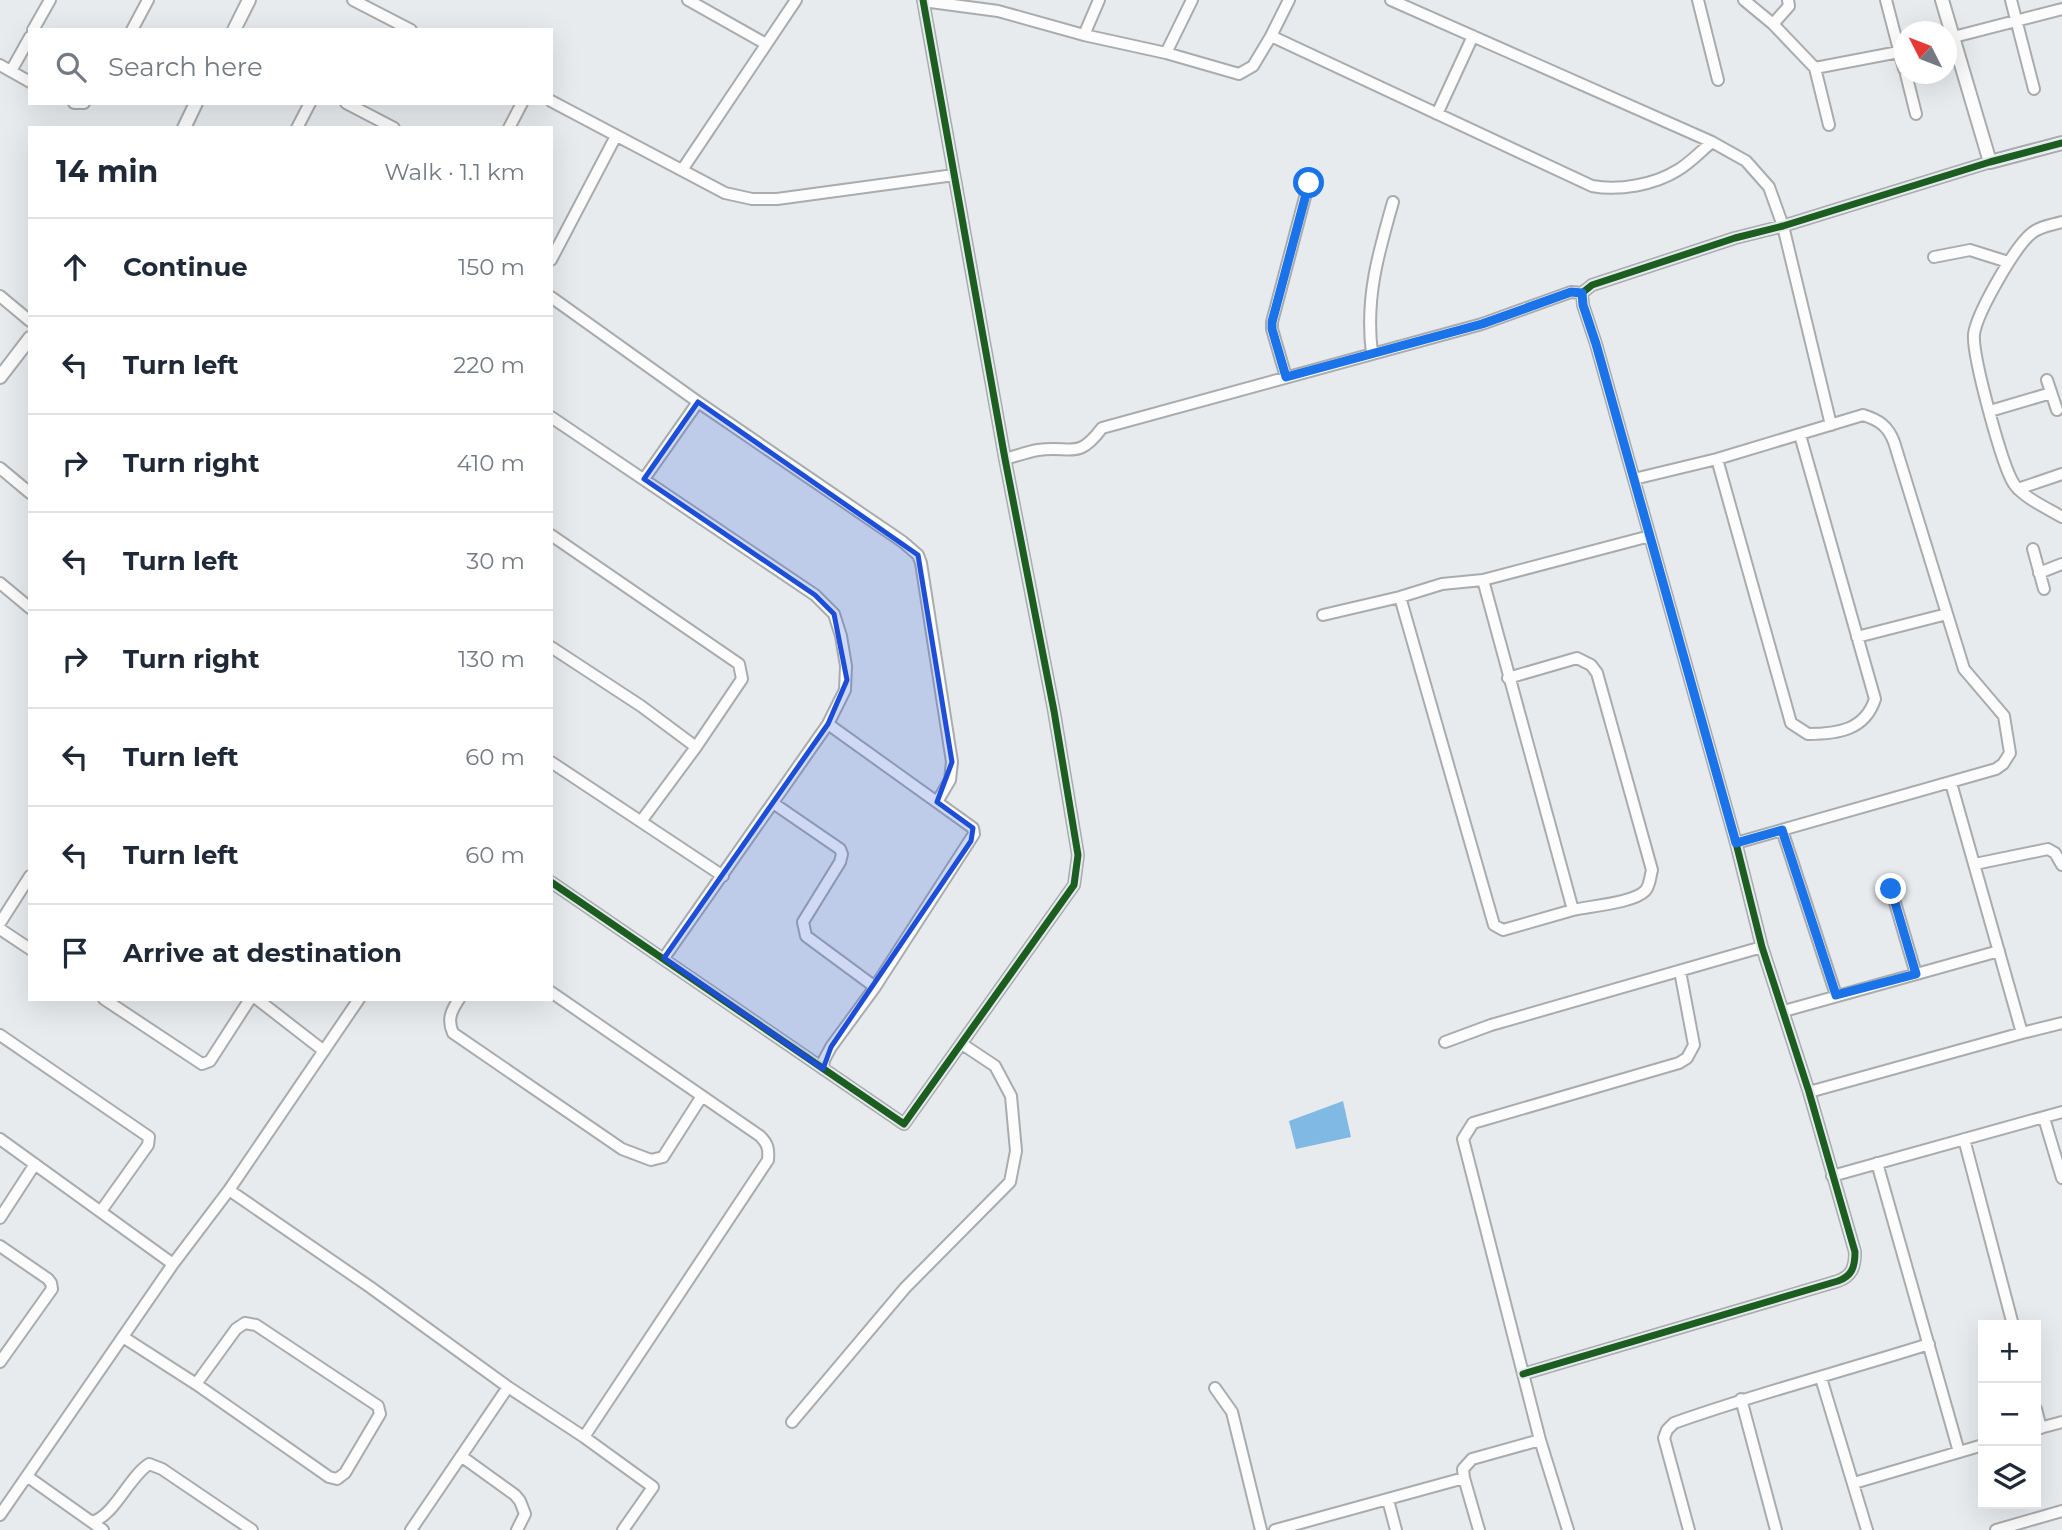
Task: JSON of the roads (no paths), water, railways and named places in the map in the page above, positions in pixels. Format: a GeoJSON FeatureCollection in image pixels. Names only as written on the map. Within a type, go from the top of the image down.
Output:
{"type":"FeatureCollection","features":[{"type":"Feature","properties":{"kind":"street"},"geometry":{"type":"LineString","coordinates":[[34,28],[50,0]]}},
{"type":"Feature","properties":{"kind":"street"},"geometry":{"type":"LineString","coordinates":[[133,28],[148,0]]}},
{"type":"Feature","properties":{"kind":"street"},"geometry":{"type":"LineString","coordinates":[[235,28],[249,0]]}},
{"type":"Feature","properties":{"kind":"street"},"geometry":{"type":"LineString","coordinates":[[353,0],[407,28]]}},
{"type":"Feature","properties":{"kind":"street"},"geometry":{"type":"LineString","coordinates":[[688,0],[765,44]]}},
{"type":"Feature","properties":{"kind":"street"},"geometry":{"type":"LineString","coordinates":[[682,170],[796,0]]}},
{"type":"Feature","properties":{"kind":"street"},"geometry":{"type":"LineString","coordinates":[[998,11],[1002,0]]}},
{"type":"Feature","properties":{"kind":"street"},"geometry":{"type":"LineString","coordinates":[[1084,35],[1099,0]]}},
{"type":"Feature","properties":{"kind":"street"},"geometry":{"type":"LineString","coordinates":[[1166,53],[1192,0]]}},
{"type":"Feature","properties":{"kind":"street"},"geometry":{"type":"LineString","coordinates":[[553,883],[904,1124],[1074,885],[1078,855],[1028,566],[1005,459],[923,1],[998,11],[1239,74],[1253,66],[1289,0]]}},
{"type":"Feature","properties":{"kind":"street"},"geometry":{"type":"LineString","coordinates":[[1391,0],[1712,142],[1746,161],[1769,187],[1783,226],[1831,425]]}},
{"type":"Feature","properties":{"kind":"street"},"geometry":{"type":"LineString","coordinates":[[1698,0],[1718,80]]}},
{"type":"Feature","properties":{"kind":"street"},"geometry":{"type":"LineString","coordinates":[[1744,0],[1773,24],[1815,68],[1829,125]]}},
{"type":"Feature","properties":{"kind":"street"},"geometry":{"type":"LineString","coordinates":[[1773,24],[1784,14],[1789,6],[1788,0]]}},
{"type":"Feature","properties":{"kind":"street"},"geometry":{"type":"LineString","coordinates":[[1886,0],[1894,26]]}},
{"type":"Feature","properties":{"kind":"street"},"geometry":{"type":"LineString","coordinates":[[1942,0],[1946,21]]}},
{"type":"Feature","properties":{"kind":"street"},"geometry":{"type":"LineString","coordinates":[[2011,0],[2034,89]]}},
{"type":"Feature","properties":{"kind":"street"},"geometry":{"type":"LineString","coordinates":[[1957,36],[2062,9]]}},
{"type":"Feature","properties":{"kind":"street"},"geometry":{"type":"LineString","coordinates":[[1270,36],[1592,186],[1610,190],[1659,179],[1679,170],[1712,142]]}},
{"type":"Feature","properties":{"kind":"street"},"geometry":{"type":"LineString","coordinates":[[1437,114],[1474,36]]}},
{"type":"Feature","properties":{"kind":"street"},"geometry":{"type":"LineString","coordinates":[[11,71],[28,41]]}},
{"type":"Feature","properties":{"kind":"street"},"geometry":{"type":"LineString","coordinates":[[1815,68],[1894,53]]}},
{"type":"Feature","properties":{"kind":"street"},"geometry":{"type":"LineString","coordinates":[[1957,60],[1990,162]]}},
{"type":"Feature","properties":{"kind":"street"},"geometry":{"type":"LineString","coordinates":[[0,65],[28,81]]}},
{"type":"Feature","properties":{"kind":"street"},"geometry":{"type":"LineString","coordinates":[[1908,84],[1916,114]]}},
{"type":"Feature","properties":{"kind":"street"},"geometry":{"type":"LineString","coordinates":[[553,103],[725,192],[752,199],[777,199],[954,175]]}},
{"type":"Feature","properties":{"kind":"street"},"geometry":{"type":"LineString","coordinates":[[185,126],[195,105]]}},
{"type":"Feature","properties":{"kind":"street"},"geometry":{"type":"LineString","coordinates":[[298,126],[309,105]]}},
{"type":"Feature","properties":{"kind":"street"},"geometry":{"type":"LineString","coordinates":[[350,105],[390,126]]}},
{"type":"Feature","properties":{"kind":"street"},"geometry":{"type":"LineString","coordinates":[[510,126],[521,105]]}},
{"type":"Feature","properties":{"kind":"street"},"geometry":{"type":"LineString","coordinates":[[553,256],[616,136]]}},
{"type":"Feature","properties":{"kind":"street"},"geometry":{"type":"LineString","coordinates":[[1005,459],[1040,450],[1080,450],[1092,442],[1102,428],[1482,324],[1571,292],[1582,293],[1592,285],[1735,238],[2062,143]]}},
{"type":"Feature","properties":{"kind":"street"},"geometry":{"type":"LineString","coordinates":[[1286,377],[1272,322],[1309,183]]}},
{"type":"Feature","properties":{"kind":"street"},"geometry":{"type":"LineString","coordinates":[[1372,354],[1369,329],[1374,268],[1393,202]]}},
{"type":"Feature","properties":{"kind":"street"},"geometry":{"type":"LineString","coordinates":[[2062,222],[2039,228],[2032,233],[2008,261],[1974,332],[1990,411],[2006,466],[2018,489],[2062,517]]}},
{"type":"Feature","properties":{"kind":"street"},"geometry":{"type":"LineString","coordinates":[[1934,257],[1970,250],[2008,261]]}},
{"type":"Feature","properties":{"kind":"street"},"geometry":{"type":"LineString","coordinates":[[1523,1374],[1848,1277],[1855,1265],[1855,1252],[1809,1092],[1762,947],[1736,843],[1583,305],[1582,293]]}},
{"type":"Feature","properties":{"kind":"street"},"geometry":{"type":"LineString","coordinates":[[0,296],[28,319]]}},
{"type":"Feature","properties":{"kind":"street"},"geometry":{"type":"LineString","coordinates":[[553,298],[918,555],[952,762],[950,780],[937,802]]}},
{"type":"Feature","properties":{"kind":"street"},"geometry":{"type":"LineString","coordinates":[[0,377],[28,341]]}},
{"type":"Feature","properties":{"kind":"street"},"geometry":{"type":"LineString","coordinates":[[2046,380],[2057,410]]}},
{"type":"Feature","properties":{"kind":"street"},"geometry":{"type":"LineString","coordinates":[[1990,411],[2051,393]]}},
{"type":"Feature","properties":{"kind":"street"},"geometry":{"type":"LineString","coordinates":[[644,479],[698,402]]}},
{"type":"Feature","properties":{"kind":"street"},"geometry":{"type":"LineString","coordinates":[[1634,479],[1717,459],[1863,415],[1877,420],[1889,429],[1964,669],[2004,716],[2011,748],[2007,759],[1996,769],[1736,843]]}},
{"type":"Feature","properties":{"kind":"street"},"geometry":{"type":"LineString","coordinates":[[553,418],[815,595],[834,614],[841,636],[847,680],[845,690],[828,724],[664,958]]}},
{"type":"Feature","properties":{"kind":"street"},"geometry":{"type":"LineString","coordinates":[[1717,459],[1791,723],[1808,734],[1849,728],[1861,723],[1871,713],[1875,699],[1800,435]]}},
{"type":"Feature","properties":{"kind":"street"},"geometry":{"type":"LineString","coordinates":[[0,468],[28,491]]}},
{"type":"Feature","properties":{"kind":"street"},"geometry":{"type":"LineString","coordinates":[[2018,489],[2062,474]]}},
{"type":"Feature","properties":{"kind":"street"},"geometry":{"type":"LineString","coordinates":[[553,535],[739,664],[742,679],[642,820]]}},
{"type":"Feature","properties":{"kind":"street"},"geometry":{"type":"LineString","coordinates":[[1323,615],[1442,584],[1483,580],[1650,536]]}},
{"type":"Feature","properties":{"kind":"street"},"geometry":{"type":"LineString","coordinates":[[2033,549],[2044,589]]}},
{"type":"Feature","properties":{"kind":"street"},"geometry":{"type":"LineString","coordinates":[[2039,573],[2062,564]]}},
{"type":"Feature","properties":{"kind":"street"},"geometry":{"type":"LineString","coordinates":[[1483,580],[1573,910]]}},
{"type":"Feature","properties":{"kind":"street"},"geometry":{"type":"LineString","coordinates":[[0,583],[28,606]]}},
{"type":"Feature","properties":{"kind":"street"},"geometry":{"type":"LineString","coordinates":[[1400,597],[1494,925],[1503,930],[1573,910],[1634,898],[1644,892],[1652,870],[1597,673],[1591,665],[1577,658],[1508,678]]}},
{"type":"Feature","properties":{"kind":"street"},"geometry":{"type":"LineString","coordinates":[[1857,637],[1947,614]]}},
{"type":"Feature","properties":{"kind":"street"},"geometry":{"type":"LineString","coordinates":[[553,647],[641,706],[696,747]]}},
{"type":"Feature","properties":{"kind":"street"},"geometry":{"type":"LineString","coordinates":[[822,1069],[831,1047],[875,987],[974,834],[973,828],[828,724]]}},
{"type":"Feature","properties":{"kind":"street"},"geometry":{"type":"LineString","coordinates":[[553,763],[723,876]]}},
{"type":"Feature","properties":{"kind":"street"},"geometry":{"type":"LineString","coordinates":[[1951,783],[2022,1033]]}},
{"type":"Feature","properties":{"kind":"street"},"geometry":{"type":"LineString","coordinates":[[773,803],[840,849],[840,862],[803,922],[803,929],[806,936],[875,987]]}},
{"type":"Feature","properties":{"kind":"street"},"geometry":{"type":"LineString","coordinates":[[1782,830],[1836,995]]}},
{"type":"Feature","properties":{"kind":"street"},"geometry":{"type":"LineString","coordinates":[[1975,864],[2048,849],[2055,853],[2062,865]]}},
{"type":"Feature","properties":{"kind":"street"},"geometry":{"type":"LineString","coordinates":[[0,923],[28,879]]}},
{"type":"Feature","properties":{"kind":"street"},"geometry":{"type":"LineString","coordinates":[[1891,889],[1916,974]]}},
{"type":"Feature","properties":{"kind":"street"},"geometry":{"type":"LineString","coordinates":[[0,929],[28,948]]}},
{"type":"Feature","properties":{"kind":"street"},"geometry":{"type":"LineString","coordinates":[[1445,1042],[1491,1025],[1762,947]]}},
{"type":"Feature","properties":{"kind":"street"},"geometry":{"type":"LineString","coordinates":[[1784,1011],[1999,951]]}},
{"type":"Feature","properties":{"kind":"street"},"geometry":{"type":"LineString","coordinates":[[1568,1530],[1540,1440],[1463,1139],[1473,1124],[1679,1063],[1687,1058],[1694,1045],[1680,971]]}},
{"type":"Feature","properties":{"kind":"street"},"geometry":{"type":"LineString","coordinates":[[553,993],[767,1143],[768,1160],[584,1437]]}},
{"type":"Feature","properties":{"kind":"street"},"geometry":{"type":"LineString","coordinates":[[107,1001],[202,1064],[210,1061],[249,1001]]}},
{"type":"Feature","properties":{"kind":"street"},"geometry":{"type":"LineString","coordinates":[[260,1001],[324,1051]]}},
{"type":"Feature","properties":{"kind":"street"},"geometry":{"type":"LineString","coordinates":[[0,1515],[173,1264],[229,1190],[358,1001]]}},
{"type":"Feature","properties":{"kind":"street"},"geometry":{"type":"LineString","coordinates":[[458,1001],[450,1016],[453,1033],[622,1149],[651,1160],[663,1157],[702,1096]]}},
{"type":"Feature","properties":{"kind":"street"},"geometry":{"type":"LineString","coordinates":[[1809,1092],[2062,1023]]}},
{"type":"Feature","properties":{"kind":"street"},"geometry":{"type":"LineString","coordinates":[[0,1035],[149,1137],[148,1145],[101,1211]]}},
{"type":"Feature","properties":{"kind":"street"},"geometry":{"type":"LineString","coordinates":[[792,1422],[905,1287],[1010,1182],[1016,1151],[1011,1096],[995,1066],[962,1044]]}},
{"type":"Feature","properties":{"kind":"street"},"geometry":{"type":"LineString","coordinates":[[1832,1176],[2062,1112]]}},
{"type":"Feature","properties":{"kind":"street"},"geometry":{"type":"LineString","coordinates":[[2044,1118],[2062,1178]]}},
{"type":"Feature","properties":{"kind":"street"},"geometry":{"type":"LineString","coordinates":[[0,1139],[173,1264]]}},
{"type":"Feature","properties":{"kind":"street"},"geometry":{"type":"LineString","coordinates":[[1964,1139],[2012,1320]]}},
{"type":"Feature","properties":{"kind":"street"},"geometry":{"type":"LineString","coordinates":[[1877,1163],[1959,1452]]}},
{"type":"Feature","properties":{"kind":"street"},"geometry":{"type":"LineString","coordinates":[[0,1218],[36,1164]]}},
{"type":"Feature","properties":{"kind":"street"},"geometry":{"type":"LineString","coordinates":[[229,1190],[653,1487],[623,1530]]}},
{"type":"Feature","properties":{"kind":"street"},"geometry":{"type":"LineString","coordinates":[[0,1246],[48,1279],[51,1289],[0,1362]]}},
{"type":"Feature","properties":{"kind":"street"},"geometry":{"type":"LineString","coordinates":[[123,1337],[196,1384],[329,1477],[337,1479],[345,1473],[380,1414],[378,1406],[257,1325],[245,1323],[236,1329],[196,1384]]}},
{"type":"Feature","properties":{"kind":"street"},"geometry":{"type":"LineString","coordinates":[[1689,1530],[1664,1438],[1674,1423],[1741,1399],[1929,1345]]}},
{"type":"Feature","properties":{"kind":"street"},"geometry":{"type":"LineString","coordinates":[[1821,1378],[1867,1530]]}},
{"type":"Feature","properties":{"kind":"street"},"geometry":{"type":"LineString","coordinates":[[411,1530],[508,1387]]}},
{"type":"Feature","properties":{"kind":"street"},"geometry":{"type":"LineString","coordinates":[[1215,1388],[1232,1412],[1261,1530]]}},
{"type":"Feature","properties":{"kind":"street"},"geometry":{"type":"LineString","coordinates":[[1741,1399],[1776,1530]]}},
{"type":"Feature","properties":{"kind":"street"},"geometry":{"type":"LineString","coordinates":[[2041,1427],[2062,1422]]}},
{"type":"Feature","properties":{"kind":"street"},"geometry":{"type":"LineString","coordinates":[[1479,1530],[1465,1478],[1466,1463],[1540,1440]]}},
{"type":"Feature","properties":{"kind":"street"},"geometry":{"type":"LineString","coordinates":[[1854,1483],[1980,1446]]}},
{"type":"Feature","properties":{"kind":"street"},"geometry":{"type":"LineString","coordinates":[[461,1457],[520,1501],[525,1514],[517,1530]]}},
{"type":"Feature","properties":{"kind":"street"},"geometry":{"type":"LineString","coordinates":[[92,1522],[104,1515],[140,1469],[149,1464],[162,1469],[252,1530]]}},
{"type":"Feature","properties":{"kind":"street"},"geometry":{"type":"LineString","coordinates":[[28,1477],[103,1530]]}},
{"type":"Feature","properties":{"kind":"street"},"geometry":{"type":"LineString","coordinates":[[1275,1530],[1465,1478]]}},
{"type":"Feature","properties":{"kind":"street"},"geometry":{"type":"LineString","coordinates":[[1388,1500],[1396,1530]]}},
{"type":"Feature","properties":{"kind":"street"},"geometry":{"type":"LineString","coordinates":[[1997,1530],[2062,1511]]}},
{"type":"Feature","properties":{"kind":"water"},"geometry":{"type":"Polygon","coordinates":[[[1343,1101],[1351,1137],[1296,1149],[1289,1121],[1343,1101]]]}}]}
